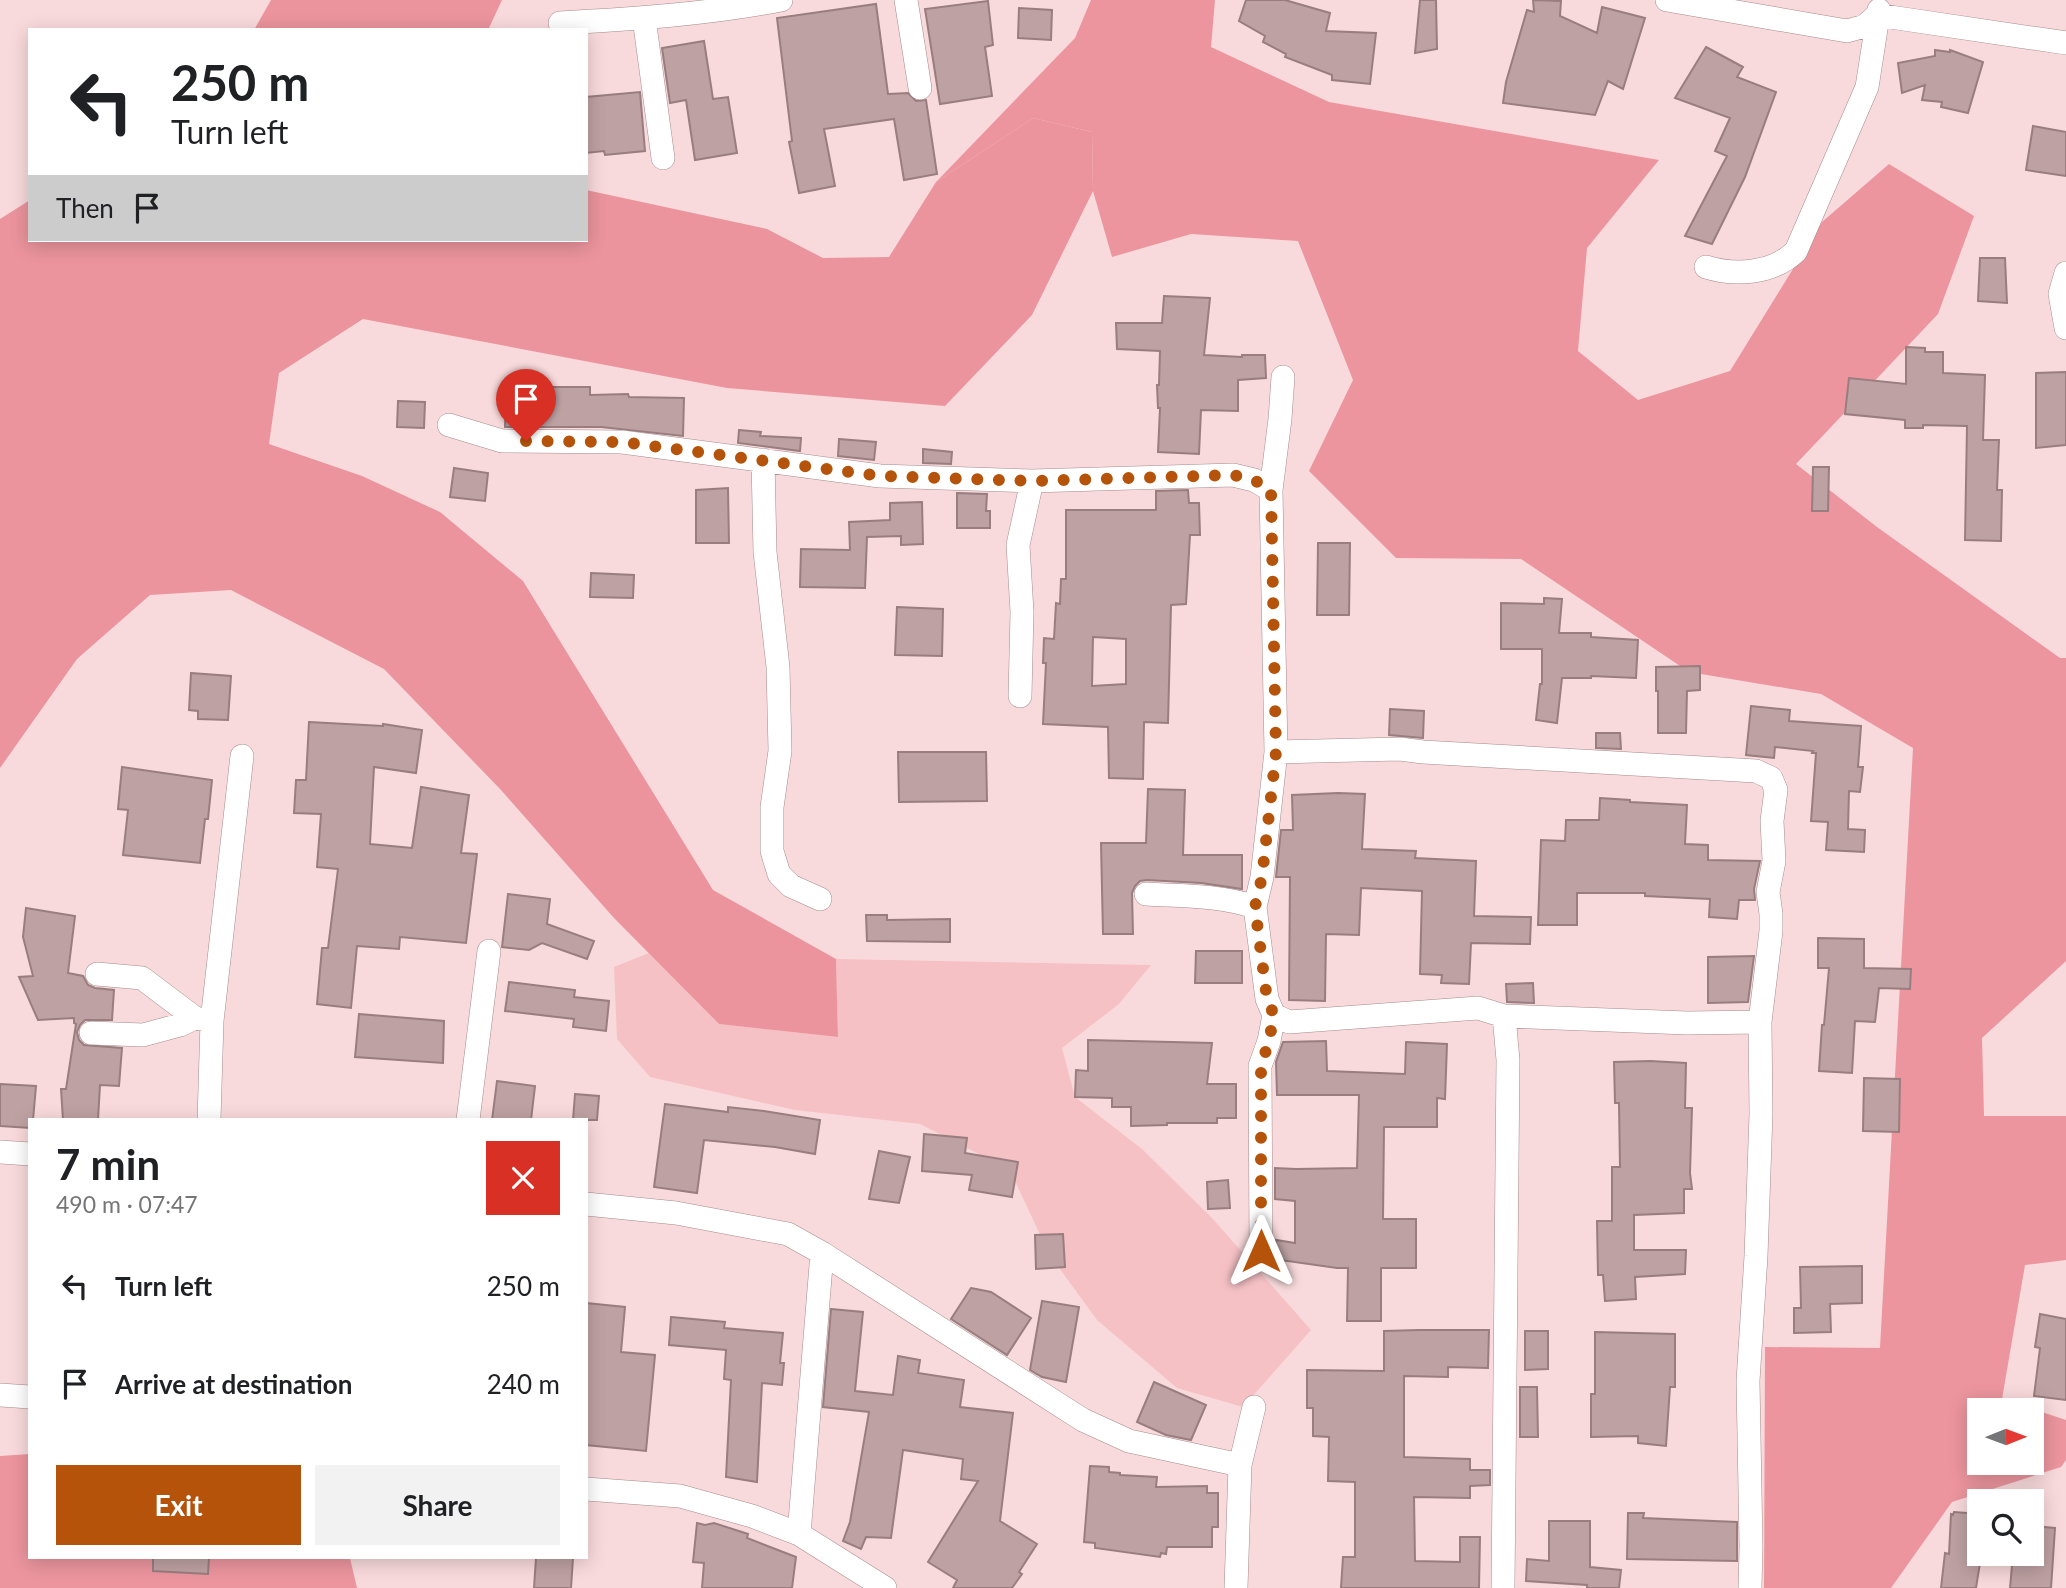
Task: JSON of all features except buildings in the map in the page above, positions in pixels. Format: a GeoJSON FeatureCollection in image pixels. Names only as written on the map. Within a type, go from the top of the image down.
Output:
{"type":"FeatureCollection","features":[{"type":"Feature","properties":{"kind":"street"},"geometry":{"type":"LineString","coordinates":[[560,23],[643,19],[726,10],[781,0]]}},
{"type":"Feature","properties":{"kind":"street"},"geometry":{"type":"LineString","coordinates":[[906,0],[920,88]]}},
{"type":"Feature","properties":{"kind":"street"},"geometry":{"type":"LineString","coordinates":[[1674,1],[1847,32],[1865,26],[1880,8]]}},
{"type":"Feature","properties":{"kind":"street"},"geometry":{"type":"LineString","coordinates":[[1880,8],[2066,43]]}},
{"type":"Feature","properties":{"kind":"street"},"geometry":{"type":"LineString","coordinates":[[1706,267],[1722,272],[1758,271],[1787,260],[1796,251],[1867,87],[1880,8]]}},
{"type":"Feature","properties":{"kind":"street"},"geometry":{"type":"LineString","coordinates":[[643,19],[663,158]]}},
{"type":"Feature","properties":{"kind":"street"},"geometry":{"type":"LineString","coordinates":[[2066,273],[2060,294],[2066,328]]}},
{"type":"Feature","properties":{"kind":"street"},"geometry":{"type":"LineString","coordinates":[[1261,1251],[1261,1066],[1274,1015],[1267,999],[1255,907],[1262,877],[1276,752],[1271,490],[1283,377]]}},
{"type":"Feature","properties":{"kind":"street"},"geometry":{"type":"LineString","coordinates":[[449,425],[502,441],[622,442],[880,476],[1032,481],[1233,475],[1254,480],[1271,490]]}},
{"type":"Feature","properties":{"kind":"street"},"geometry":{"type":"LineString","coordinates":[[763,460],[765,552],[778,667],[780,751],[772,807],[772,851],[779,874],[791,886],[820,899]]}},
{"type":"Feature","properties":{"kind":"street"},"geometry":{"type":"LineString","coordinates":[[1020,696],[1022,612],[1018,545],[1032,481]]}},
{"type":"Feature","properties":{"kind":"street"},"geometry":{"type":"LineString","coordinates":[[1276,752],[1400,749],[1756,771],[1771,778],[1776,790],[1772,821],[1774,861],[1768,892],[1771,931],[1760,1022],[1761,1114],[1748,1381],[1750,1588]]}},
{"type":"Feature","properties":{"kind":"street"},"geometry":{"type":"LineString","coordinates":[[209,1118],[203,1020],[242,756]]}},
{"type":"Feature","properties":{"kind":"street"},"geometry":{"type":"LineString","coordinates":[[1146,894],[1220,898],[1255,907]]}},
{"type":"Feature","properties":{"kind":"street"},"geometry":{"type":"LineString","coordinates":[[468,1118],[489,951]]}},
{"type":"Feature","properties":{"kind":"street"},"geometry":{"type":"LineString","coordinates":[[97,974],[142,978],[203,1020]]}},
{"type":"Feature","properties":{"kind":"street"},"geometry":{"type":"LineString","coordinates":[[1274,1015],[1289,1022],[1478,1008],[1504,1016],[1688,1023],[1760,1022]]}},
{"type":"Feature","properties":{"kind":"street"},"geometry":{"type":"LineString","coordinates":[[1503,1588],[1508,1074],[1504,1016]]}},
{"type":"Feature","properties":{"kind":"street"},"geometry":{"type":"LineString","coordinates":[[91,1033],[143,1035],[203,1020]]}},
{"type":"Feature","properties":{"kind":"street"},"geometry":{"type":"LineString","coordinates":[[0,1152],[28,1154]]}},
{"type":"Feature","properties":{"kind":"street"},"geometry":{"type":"LineString","coordinates":[[588,1204],[676,1213],[788,1234],[1083,1420],[1129,1441],[1240,1465]]}},
{"type":"Feature","properties":{"kind":"street"},"geometry":{"type":"LineString","coordinates":[[799,1534],[822,1253]]}},
{"type":"Feature","properties":{"kind":"street"},"geometry":{"type":"LineString","coordinates":[[0,1395],[28,1397]]}},
{"type":"Feature","properties":{"kind":"street"},"geometry":{"type":"LineString","coordinates":[[1236,1588],[1240,1465],[1254,1406]]}},
{"type":"Feature","properties":{"kind":"street"},"geometry":{"type":"LineString","coordinates":[[588,1489],[680,1496],[752,1516],[799,1534],[885,1588]]}},
{"type":"Feature","properties":{"kind":"shaded area"},"geometry":{"type":"Polygon","coordinates":[[[271,0],[502,0],[489,28],[255,28],[271,0]]]}},
{"type":"Feature","properties":{"kind":"shaded area"},"geometry":{"type":"Polygon","coordinates":[[[1091,0],[1215,0],[1211,47],[1329,102],[1659,160],[1587,248],[1578,351],[1638,400],[1730,371],[1822,222],[1889,164],[1974,216],[1938,314],[1796,464],[1877,527],[2060,658],[2066,658],[2066,961],[1982,1038],[1984,1116],[2066,1116],[2066,1260],[2025,1265],[2002,1398],[1967,1398],[1967,1475],[2036,1475],[1992,1489],[1967,1489],[1967,1497],[1952,1502],[1891,1588],[1764,1588],[1765,1347],[1880,1348],[1913,748],[1821,694],[1689,672],[1521,559],[1396,558],[1309,471],[1353,380],[1298,241],[1191,234],[1112,257],[1093,191],[1092,132],[1033,118],[936,182],[1075,38],[1091,0]]]}},
{"type":"Feature","properties":{"kind":"shaded area"},"geometry":{"type":"Polygon","coordinates":[[[1033,118],[1092,132],[1093,191],[1032,315],[945,406],[727,388],[363,319],[279,373],[269,444],[362,476],[440,512],[523,581],[713,890],[836,959],[838,1037],[719,1024],[614,918],[501,790],[384,669],[231,590],[150,595],[77,659],[0,768],[0,219],[28,201],[28,242],[588,242],[588,190],[767,229],[823,258],[889,257],[936,182],[1033,118]]]}},
{"type":"Feature","properties":{"kind":"shaded area"},"geometry":{"type":"Polygon","coordinates":[[[649,953],[719,1024],[838,1037],[836,959],[1151,965],[1119,1004],[1062,1048],[1075,1097],[1142,1149],[1212,1218],[1311,1330],[1243,1407],[1177,1388],[1097,1320],[1049,1254],[1010,1170],[920,1124],[795,1110],[650,1077],[617,1039],[614,967],[649,953]]]}},
{"type":"Feature","properties":{"kind":"shaded area"},"geometry":{"type":"Polygon","coordinates":[[[2044,1413],[2066,1420],[2066,1460],[2061,1467],[2044,1472],[2044,1413]]]}},
{"type":"Feature","properties":{"kind":"shaded area"},"geometry":{"type":"Polygon","coordinates":[[[28,1454],[28,1559],[350,1559],[357,1588],[0,1588],[0,1456],[28,1454]]]}},
{"type":"Feature","properties":{"kind":"route"},"geometry":{"type":"LineString","coordinates":[[526,441],[622,442],[880,476],[1032,481],[1233,475],[1254,480],[1271,490],[1276,752],[1262,877],[1255,907],[1267,999],[1274,1015],[1261,1066],[1261,1251]]}}]}
